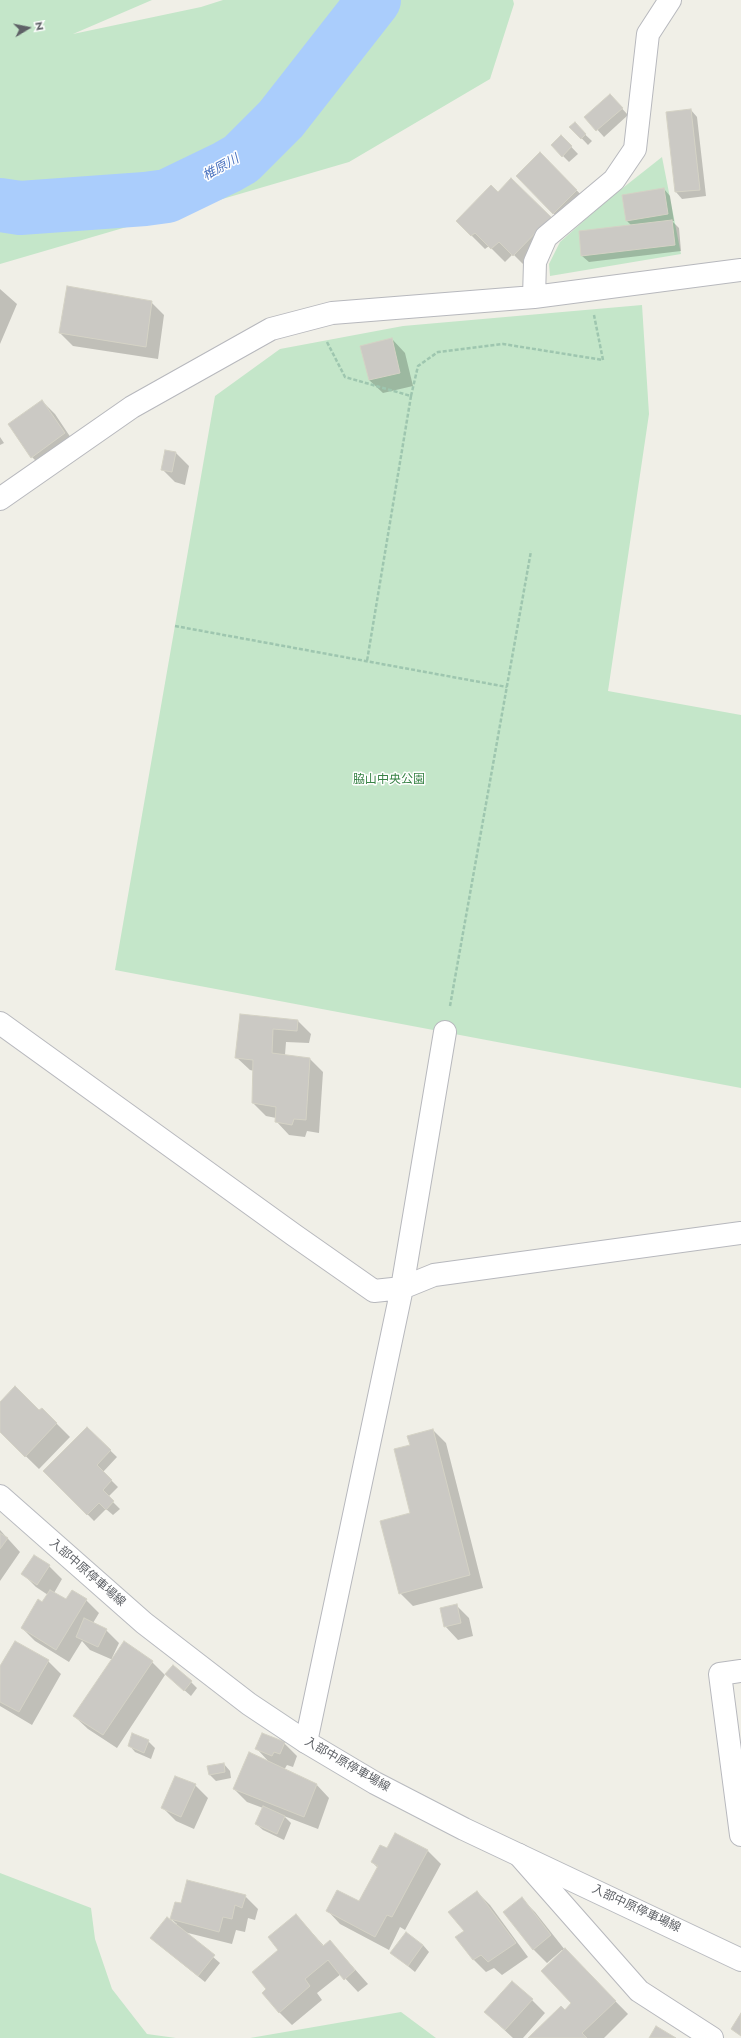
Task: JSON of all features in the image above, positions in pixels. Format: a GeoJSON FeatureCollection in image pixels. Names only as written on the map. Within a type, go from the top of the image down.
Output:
{"type":"FeatureCollection","features":[{"type":"Feature","properties":{"kind":"street"},"geometry":{"type":"LineString","coordinates":[[534,297],[535,262],[546,237],[614,180],[634,149],[648,34],[670,0]]}},
{"type":"Feature","properties":{"kind":"street"},"geometry":{"type":"LineString","coordinates":[[0,499],[132,407],[271,329],[332,313],[534,297],[741,270]]}},
{"type":"Feature","properties":{"kind":"street"},"geometry":{"type":"LineString","coordinates":[[0,1023],[374,1291],[402,1288],[434,1275],[741,1234]]}},
{"type":"Feature","properties":{"kind":"street"},"geometry":{"type":"LineString","coordinates":[[306,1742],[402,1288],[445,1032]]}},
{"type":"Feature","properties":{"kind":"street","name":"入部中原停車場線"},"geometry":{"type":"LineString","coordinates":[[0,1496],[144,1623],[248,1704],[306,1742],[382,1787],[519,1854],[740,1958]]}},
{"type":"Feature","properties":{"kind":"street"},"geometry":{"type":"LineString","coordinates":[[741,1671],[720,1674],[741,1835]]}},
{"type":"Feature","properties":{"kind":"street"},"geometry":{"type":"LineString","coordinates":[[519,1854],[639,1990],[712,2038]]}},
{"type":"Feature","properties":{"kind":"path"},"geometry":{"type":"LineString","coordinates":[[367,661],[411,396],[418,366],[438,352],[503,344],[603,360],[592,309]]}},
{"type":"Feature","properties":{"kind":"path"},"geometry":{"type":"LineString","coordinates":[[326,340],[345,377],[411,396]]}},
{"type":"Feature","properties":{"kind":"path"},"geometry":{"type":"LineString","coordinates":[[445,1032],[532,551]]}},
{"type":"Feature","properties":{"kind":"path"},"geometry":{"type":"LineString","coordinates":[[175,626],[507,687]]}},
{"type":"Feature","properties":{"kind":"green space"},"geometry":{"type":"Polygon","coordinates":[[[0,0],[152,0],[73,34],[201,7],[223,0],[513,0],[514,4],[490,79],[349,162],[0,264],[0,0]]]}},
{"type":"Feature","properties":{"kind":"green space"},"geometry":{"type":"Polygon","coordinates":[[[662,157],[681,254],[550,276],[549,264],[560,242],[605,202],[662,157]]]}},
{"type":"Feature","properties":{"kind":"green space","name":"脇山中央公園"},"geometry":{"type":"Polygon","coordinates":[[[642,305],[649,414],[608,691],[741,715],[741,1088],[115,970],[215,396],[280,349],[403,326],[642,305]]]}},
{"type":"Feature","properties":{"kind":"green space"},"geometry":{"type":"Polygon","coordinates":[[[0,1873],[91,1908],[95,1939],[112,1989],[147,2034],[176,2038],[0,2038],[0,1873]]]}},
{"type":"Feature","properties":{"kind":"green space"},"geometry":{"type":"Polygon","coordinates":[[[401,2012],[436,2038],[250,2038],[401,2012]]]}},
{"type":"Feature","properties":{"kind":"building"},"geometry":{"type":"Polygon","coordinates":[[[610,94],[623,108],[596,131],[584,117],[610,94]]]}},
{"type":"Feature","properties":{"kind":"building"},"geometry":{"type":"Polygon","coordinates":[[[691,109],[700,190],[675,192],[666,112],[691,109]]]}},
{"type":"Feature","properties":{"kind":"building"},"geometry":{"type":"Polygon","coordinates":[[[575,122],[586,134],[581,139],[569,127],[575,122]]]}},
{"type":"Feature","properties":{"kind":"building"},"geometry":{"type":"Polygon","coordinates":[[[561,135],[572,146],[562,157],[551,145],[561,135]]]}},
{"type":"Feature","properties":{"kind":"building"},"geometry":{"type":"Polygon","coordinates":[[[540,152],[577,190],[553,214],[516,176],[540,152]]]}},
{"type":"Feature","properties":{"kind":"building"},"geometry":{"type":"Polygon","coordinates":[[[511,178],[551,217],[513,256],[499,242],[491,249],[475,233],[471,236],[456,221],[491,185],[498,192],[511,178]]]}},
{"type":"Feature","properties":{"kind":"building"},"geometry":{"type":"Polygon","coordinates":[[[664,188],[668,214],[626,221],[622,195],[664,188]]]}},
{"type":"Feature","properties":{"kind":"building"},"geometry":{"type":"Polygon","coordinates":[[[672,220],[675,245],[581,256],[579,231],[672,220]]]}},
{"type":"Feature","properties":{"kind":"building"},"geometry":{"type":"Polygon","coordinates":[[[67,286],[152,301],[146,347],[59,333],[67,286]]]}},
{"type":"Feature","properties":{"kind":"building"},"geometry":{"type":"Polygon","coordinates":[[[392,338],[400,373],[369,380],[360,346],[392,338]]]}},
{"type":"Feature","properties":{"kind":"building"},"geometry":{"type":"Polygon","coordinates":[[[42,400],[65,433],[31,458],[8,424],[42,400]]]}},
{"type":"Feature","properties":{"kind":"building"},"geometry":{"type":"Polygon","coordinates":[[[165,450],[176,452],[172,472],[161,470],[165,450]]]}},
{"type":"Feature","properties":{"kind":"building"},"geometry":{"type":"Polygon","coordinates":[[[240,1014],[298,1020],[297,1031],[273,1029],[272,1053],[310,1058],[306,1120],[294,1119],[292,1125],[275,1122],[276,1107],[252,1103],[253,1060],[235,1058],[240,1014]]]}},
{"type":"Feature","properties":{"kind":"building"},"geometry":{"type":"Polygon","coordinates":[[[15,1386],[39,1410],[42,1408],[57,1423],[25,1457],[0,1432],[0,1402],[15,1386]]]}},
{"type":"Feature","properties":{"kind":"building"},"geometry":{"type":"Polygon","coordinates":[[[87,1427],[111,1450],[97,1465],[112,1480],[103,1490],[114,1501],[106,1510],[99,1503],[87,1515],[43,1471],[87,1427]]]}},
{"type":"Feature","properties":{"kind":"building"},"geometry":{"type":"Polygon","coordinates":[[[433,1429],[470,1575],[399,1594],[380,1521],[410,1513],[394,1449],[410,1445],[407,1436],[433,1429]]]}},
{"type":"Feature","properties":{"kind":"building"},"geometry":{"type":"Polygon","coordinates":[[[0,1533],[8,1538],[0,1549],[0,1533]]]}},
{"type":"Feature","properties":{"kind":"building"},"geometry":{"type":"Polygon","coordinates":[[[34,1555],[50,1565],[37,1585],[21,1574],[34,1555]]]}},
{"type":"Feature","properties":{"kind":"building"},"geometry":{"type":"Polygon","coordinates":[[[50,1590],[66,1599],[72,1590],[87,1599],[56,1650],[21,1628],[38,1599],[42,1602],[50,1590]]]}},
{"type":"Feature","properties":{"kind":"building"},"geometry":{"type":"Polygon","coordinates":[[[457,1604],[461,1623],[444,1627],[440,1608],[457,1604]]]}},
{"type":"Feature","properties":{"kind":"building"},"geometry":{"type":"Polygon","coordinates":[[[84,1618],[107,1629],[98,1647],[76,1637],[84,1618]]]}},
{"type":"Feature","properties":{"kind":"building"},"geometry":{"type":"Polygon","coordinates":[[[15,1641],[49,1660],[19,1712],[0,1702],[0,1666],[15,1641]]]}},
{"type":"Feature","properties":{"kind":"building"},"geometry":{"type":"Polygon","coordinates":[[[124,1641],[153,1661],[103,1735],[73,1716],[124,1641]]]}},
{"type":"Feature","properties":{"kind":"building"},"geometry":{"type":"Polygon","coordinates":[[[173,1665],[192,1681],[184,1691],[165,1674],[173,1665]]]}},
{"type":"Feature","properties":{"kind":"building"},"geometry":{"type":"Polygon","coordinates":[[[132,1733],[149,1740],[144,1753],[128,1746],[132,1733]]]}},
{"type":"Feature","properties":{"kind":"building"},"geometry":{"type":"Polygon","coordinates":[[[262,1733],[285,1742],[280,1754],[274,1752],[272,1756],[255,1749],[262,1733]]]}},
{"type":"Feature","properties":{"kind":"building"},"geometry":{"type":"Polygon","coordinates":[[[249,1752],[317,1784],[304,1817],[233,1789],[249,1752]]]}},
{"type":"Feature","properties":{"kind":"building"},"geometry":{"type":"Polygon","coordinates":[[[224,1763],[225,1772],[209,1775],[207,1766],[224,1763]]]}},
{"type":"Feature","properties":{"kind":"building"},"geometry":{"type":"Polygon","coordinates":[[[175,1776],[196,1784],[181,1817],[161,1808],[175,1776]]]}},
{"type":"Feature","properties":{"kind":"building"},"geometry":{"type":"Polygon","coordinates":[[[263,1806],[285,1816],[277,1834],[255,1824],[263,1806]]]}},
{"type":"Feature","properties":{"kind":"building"},"geometry":{"type":"Polygon","coordinates":[[[395,1833],[428,1850],[392,1917],[387,1915],[375,1937],[326,1911],[337,1890],[359,1901],[378,1866],[371,1862],[380,1845],[387,1848],[395,1833]]]}},
{"type":"Feature","properties":{"kind":"building"},"geometry":{"type":"Polygon","coordinates":[[[187,1880],[246,1895],[242,1908],[235,1905],[232,1919],[223,1917],[219,1932],[170,1919],[175,1902],[181,1903],[187,1880]]]}},
{"type":"Feature","properties":{"kind":"building"},"geometry":{"type":"Polygon","coordinates":[[[477,1891],[516,1943],[488,1962],[481,1955],[473,1960],[455,1937],[464,1931],[448,1912],[477,1891]]]}},
{"type":"Feature","properties":{"kind":"building"},"geometry":{"type":"Polygon","coordinates":[[[522,1897],[551,1935],[533,1950],[503,1912],[522,1897]]]}},
{"type":"Feature","properties":{"kind":"building"},"geometry":{"type":"Polygon","coordinates":[[[296,1914],[323,1946],[330,1940],[355,1970],[344,1980],[328,1960],[305,1979],[310,1986],[279,2013],[262,1993],[266,1989],[252,1972],[278,1950],[268,1937],[296,1914]]]}},
{"type":"Feature","properties":{"kind":"building"},"geometry":{"type":"Polygon","coordinates":[[[167,1917],[215,1955],[198,1976],[150,1938],[167,1917]]]}},
{"type":"Feature","properties":{"kind":"building"},"geometry":{"type":"Polygon","coordinates":[[[406,1932],[423,1945],[408,1966],[390,1953],[406,1932]]]}},
{"type":"Feature","properties":{"kind":"building"},"geometry":{"type":"Polygon","coordinates":[[[565,1948],[616,2001],[582,2033],[587,2038],[528,2038],[561,2006],[565,2010],[571,2003],[541,1971],[565,1948]]]}},
{"type":"Feature","properties":{"kind":"building"},"geometry":{"type":"Polygon","coordinates":[[[512,1981],[533,1999],[505,2030],[484,2012],[512,1981]]]}},
{"type":"Feature","properties":{"kind":"building"},"geometry":{"type":"Polygon","coordinates":[[[741,2013],[741,2036],[731,2029],[741,2013]]]}},
{"type":"Feature","properties":{"kind":"building"},"geometry":{"type":"Polygon","coordinates":[[[656,2026],[676,2038],[649,2038],[656,2026]]]}},
{"type":"Feature","properties":{"kind":"waterway","name":"椎原川"},"geometry":{"type":"LineString","coordinates":[[0,205],[20,208],[145,199],[167,196],[227,167],[241,159],[281,119],[374,0]]}}]}
